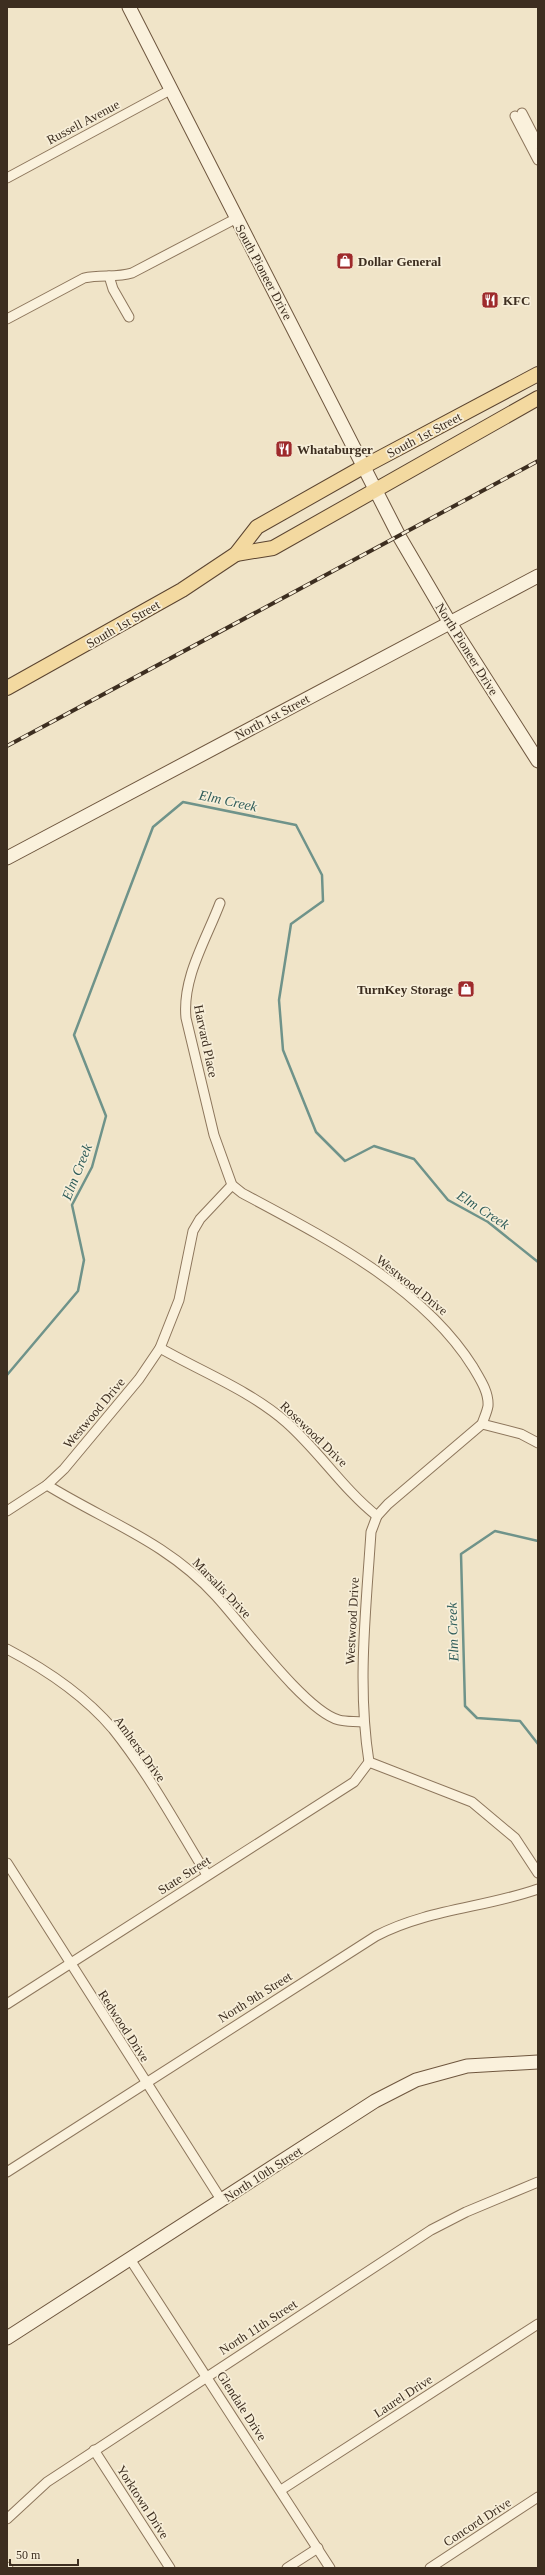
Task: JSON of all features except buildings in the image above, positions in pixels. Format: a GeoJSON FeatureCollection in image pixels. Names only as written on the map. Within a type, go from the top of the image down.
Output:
{"type":"FeatureCollection","features":[{"type":"Feature","properties":{"kind":"main road","name":"South Pioneer Drive"},"geometry":{"type":"LineString","coordinates":[[129,7],[172,89],[235,219],[400,536]]}},
{"type":"Feature","properties":{"kind":"main road","name":"South 1st Street"},"geometry":{"type":"LineString","coordinates":[[7,688],[176,593],[236,554],[257,527],[363,467],[538,374]]}},
{"type":"Feature","properties":{"kind":"main road","name":"South 1st Street"},"geometry":{"type":"LineString","coordinates":[[236,554],[273,548],[538,398]]}},
{"type":"Feature","properties":{"kind":"main road","name":"North Pioneer Drive"},"geometry":{"type":"LineString","coordinates":[[400,536],[450,623],[538,761]]}},
{"type":"Feature","properties":{"kind":"main road","name":"North 1st Street"},"geometry":{"type":"LineString","coordinates":[[7,858],[538,576]]}},
{"type":"Feature","properties":{"kind":"main road","name":"North 10th Street"},"geometry":{"type":"LineString","coordinates":[[7,2338],[222,2201],[375,2101],[416,2080],[467,2066],[538,2062]]}},
{"type":"Feature","properties":{"kind":"street","name":"Russell Avenue"},"geometry":{"type":"LineString","coordinates":[[7,178],[172,89]]}},
{"type":"Feature","properties":{"kind":"street"},"geometry":{"type":"LineString","coordinates":[[538,144],[518,115],[538,160]]}},
{"type":"Feature","properties":{"kind":"street"},"geometry":{"type":"LineString","coordinates":[[7,319],[84,278],[95,275],[109,276],[132,273],[235,219]]}},
{"type":"Feature","properties":{"kind":"street"},"geometry":{"type":"LineString","coordinates":[[109,276],[113,289],[129,317]]}},
{"type":"Feature","properties":{"kind":"street","name":"Harvard Place"},"geometry":{"type":"LineString","coordinates":[[220,903],[188,984],[184,1000],[186,1018],[214,1135],[232,1185]]}},
{"type":"Feature","properties":{"kind":"street","name":"Westwood Drive"},"geometry":{"type":"LineString","coordinates":[[7,1511],[47,1485],[64,1469],[106,1418],[160,1348],[179,1300],[193,1231],[200,1219],[232,1185],[242,1193],[364,1264],[417,1303],[444,1328],[464,1353],[486,1392],[488,1407],[482,1424],[388,1504],[377,1516],[371,1532],[362,1640],[363,1722],[369,1762]]}},
{"type":"Feature","properties":{"kind":"street","name":"Rosewood Drive"},"geometry":{"type":"LineString","coordinates":[[160,1348],[247,1394],[273,1411],[319,1454],[377,1516]]}},
{"type":"Feature","properties":{"kind":"street"},"geometry":{"type":"LineString","coordinates":[[482,1424],[521,1434],[538,1444]]}},
{"type":"Feature","properties":{"kind":"street","name":"Marsalis Drive"},"geometry":{"type":"LineString","coordinates":[[47,1485],[131,1530],[187,1568],[216,1595],[304,1696],[322,1712],[339,1720],[363,1722]]}},
{"type":"Feature","properties":{"kind":"street","name":"Amherst Drive"},"geometry":{"type":"LineString","coordinates":[[7,1649],[33,1663],[62,1683],[112,1729],[207,1875]]}},
{"type":"Feature","properties":{"kind":"street"},"geometry":{"type":"LineString","coordinates":[[369,1762],[472,1802],[515,1838],[538,1874]]}},
{"type":"Feature","properties":{"kind":"street","name":"State Street"},"geometry":{"type":"LineString","coordinates":[[7,2004],[354,1782],[369,1762]]}},
{"type":"Feature","properties":{"kind":"street","name":"Redwood Drive"},"geometry":{"type":"LineString","coordinates":[[7,1863],[70,1965],[222,2201]]}},
{"type":"Feature","properties":{"kind":"street","name":"North 9th Street"},"geometry":{"type":"LineString","coordinates":[[7,2172],[145,2082],[376,1936],[399,1924],[426,1915],[538,1889]]}},
{"type":"Feature","properties":{"kind":"street","name":"North 11th Street"},"geometry":{"type":"LineString","coordinates":[[7,2519],[47,2482],[430,2230],[466,2212],[538,2182]]}},
{"type":"Feature","properties":{"kind":"street","name":"Glendale Drive"},"geometry":{"type":"LineString","coordinates":[[130,2259],[281,2490],[330,2568]]}},
{"type":"Feature","properties":{"kind":"street","name":"Laurel Drive"},"geometry":{"type":"LineString","coordinates":[[281,2490],[538,2324]]}},
{"type":"Feature","properties":{"kind":"street","name":"Yorktown Drive"},"geometry":{"type":"LineString","coordinates":[[94,2450],[170,2568]]}},
{"type":"Feature","properties":{"kind":"street","name":"Concord Drive"},"geometry":{"type":"LineString","coordinates":[[430,2568],[538,2497]]}},
{"type":"Feature","properties":{"kind":"street"},"geometry":{"type":"LineString","coordinates":[[287,2568],[318,2548]]}},
{"type":"Feature","properties":{"kind":"waterway","name":"Elm Creek"},"geometry":{"type":"LineString","coordinates":[[7,1375],[78,1291],[84,1260],[72,1205],[92,1167],[106,1116],[74,1035],[153,827],[183,802],[296,825],[322,875],[323,901],[291,924],[279,1000],[283,1050],[316,1132],[345,1161],[374,1146],[414,1159],[448,1200],[488,1222],[538,1262]]}},
{"type":"Feature","properties":{"kind":"waterway","name":"Elm Creek"},"geometry":{"type":"LineString","coordinates":[[538,1541],[495,1531],[461,1554],[465,1706],[477,1718],[520,1721],[538,1744]]}},
{"type":"Feature","properties":{"kind":"railway"},"geometry":{"type":"LineString","coordinates":[[7,746],[538,461]]}},
{"type":"Feature","properties":{"kind":"place","name":"Dollar General"},"geometry":{"type":"Point","coordinates":[345,261]}},
{"type":"Feature","properties":{"kind":"place","name":"KFC"},"geometry":{"type":"Point","coordinates":[490,300]}},
{"type":"Feature","properties":{"kind":"place","name":"Whataburger"},"geometry":{"type":"Point","coordinates":[284,449]}},
{"type":"Feature","properties":{"kind":"place","name":"TurnKey Storage"},"geometry":{"type":"Point","coordinates":[466,989]}}]}
